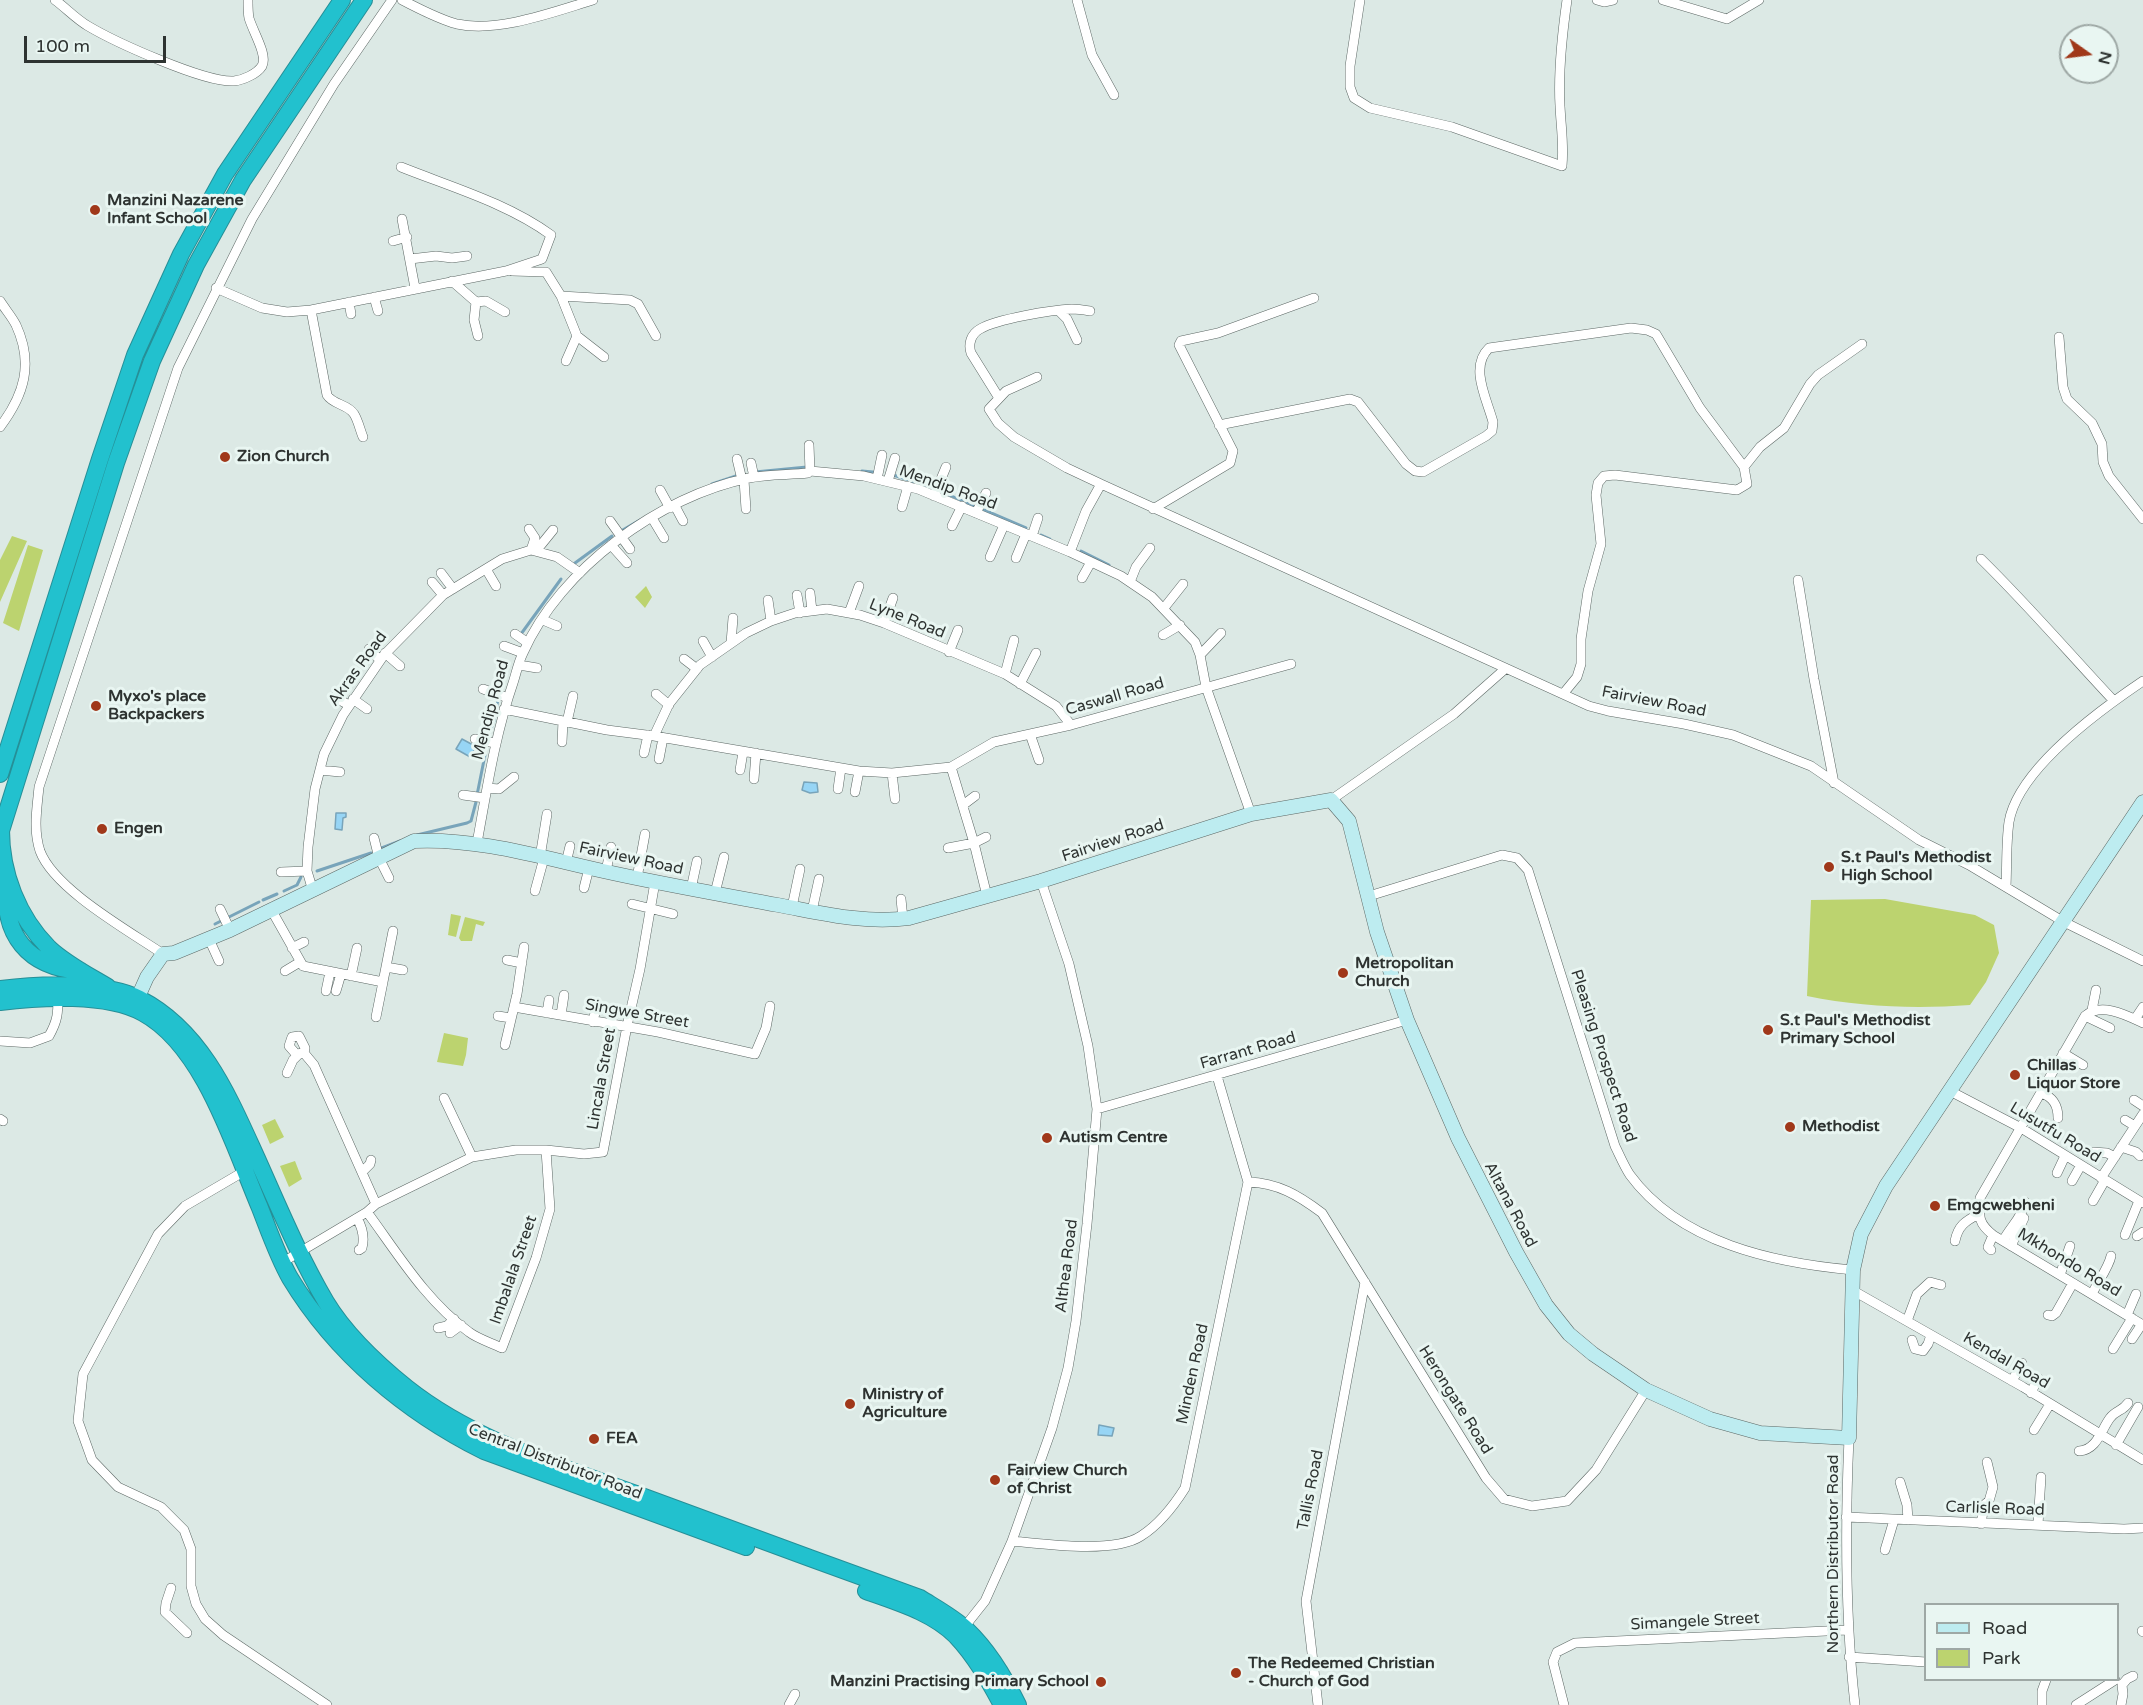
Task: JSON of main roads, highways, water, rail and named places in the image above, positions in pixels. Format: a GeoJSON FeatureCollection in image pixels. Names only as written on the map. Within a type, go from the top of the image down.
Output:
{"type":"FeatureCollection","features":[{"type":"Feature","properties":{"kind":"highway"},"geometry":{"type":"LineString","coordinates":[[0,774],[135,355],[181,254],[225,174],[342,0]]}},
{"type":"Feature","properties":{"kind":"highway"},"geometry":{"type":"LineString","coordinates":[[113,990],[49,948],[28,921],[8,880],[1,847],[1,832],[116,463],[152,361],[196,265],[243,180],[364,0]]}},
{"type":"Feature","properties":{"kind":"highway"},"geometry":{"type":"LineString","coordinates":[[8,880],[2,906],[6,927],[17,944],[35,959],[60,970],[82,971]]}},
{"type":"Feature","properties":{"kind":"highway","name":"Central Distributor Road"},"geometry":{"type":"LineString","coordinates":[[0,988],[20,986],[106,1001],[136,1003]]}},
{"type":"Feature","properties":{"kind":"highway","name":"Central Distributor Road"},"geometry":{"type":"LineString","coordinates":[[0,1002],[58,993],[77,986],[113,990],[136,1003],[159,1023],[181,1044],[198,1069],[223,1120],[327,1304],[344,1328],[359,1345],[406,1387],[461,1425],[534,1457],[920,1598],[994,1662],[1018,1705]]}},
{"type":"Feature","properties":{"kind":"highway","name":"Central Distributor Road"},"geometry":{"type":"LineString","coordinates":[[251,1167],[289,1276],[309,1307],[351,1357],[399,1399],[453,1435],[484,1451],[917,1610],[961,1633],[1002,1705]]}},
{"type":"Feature","properties":{"kind":"main road","name":"Fairview Road"},"geometry":{"type":"LineString","coordinates":[[136,1003],[147,977],[163,954],[174,953],[230,930],[414,841],[477,843],[606,872],[854,920],[890,921],[1041,881],[1251,814],[1330,800]]}},
{"type":"Feature","properties":{"kind":"main road","name":"Altana Road"},"geometry":{"type":"LineString","coordinates":[[1330,800],[1349,821],[1377,932],[1407,1020],[1458,1138],[1479,1182],[1546,1305],[1569,1334],[1593,1354],[1646,1390],[1710,1419],[1760,1433],[1849,1438],[1853,1270],[1861,1233],[1886,1186],[2143,802]]}},
{"type":"Feature","properties":{"kind":"water"},"geometry":{"type":"Polygon","coordinates":[[[462,739],[475,746],[472,758],[456,749],[462,739]]]}},
{"type":"Feature","properties":{"kind":"water"},"geometry":{"type":"Polygon","coordinates":[[[804,782],[817,783],[818,792],[810,793],[802,790],[804,782]]]}},
{"type":"Feature","properties":{"kind":"water"},"geometry":{"type":"Polygon","coordinates":[[[336,813],[346,813],[342,830],[335,829],[336,813]]]}},
{"type":"Feature","properties":{"kind":"water"},"geometry":{"type":"Polygon","coordinates":[[[1099,1425],[1114,1428],[1112,1436],[1098,1435],[1099,1425]]]}},
{"type":"Feature","properties":{"kind":"waterway"},"geometry":{"type":"LineString","coordinates":[[755,472],[807,467]]}},
{"type":"Feature","properties":{"kind":"waterway"},"geometry":{"type":"LineString","coordinates":[[862,471],[873,472]]}},
{"type":"Feature","properties":{"kind":"waterway"},"geometry":{"type":"LineString","coordinates":[[893,475],[928,486]]}},
{"type":"Feature","properties":{"kind":"waterway"},"geometry":{"type":"LineString","coordinates":[[712,484],[736,476]]}},
{"type":"Feature","properties":{"kind":"waterway"},"geometry":{"type":"LineString","coordinates":[[947,494],[974,506]]}},
{"type":"Feature","properties":{"kind":"waterway"},"geometry":{"type":"LineString","coordinates":[[984,510],[1026,528]]}},
{"type":"Feature","properties":{"kind":"waterway"},"geometry":{"type":"LineString","coordinates":[[621,531],[640,520]]}},
{"type":"Feature","properties":{"kind":"waterway"},"geometry":{"type":"LineString","coordinates":[[1041,535],[1050,539]]}},
{"type":"Feature","properties":{"kind":"waterway"},"geometry":{"type":"LineString","coordinates":[[575,563],[612,536]]}},
{"type":"Feature","properties":{"kind":"waterway"},"geometry":{"type":"LineString","coordinates":[[1081,551],[1109,565]]}},
{"type":"Feature","properties":{"kind":"waterway"},"geometry":{"type":"LineString","coordinates":[[521,634],[561,579]]}},
{"type":"Feature","properties":{"kind":"waterway"},"geometry":{"type":"LineString","coordinates":[[500,682],[500,691]]}},
{"type":"Feature","properties":{"kind":"waterway"},"geometry":{"type":"LineString","coordinates":[[488,736],[494,721],[498,699]]}},
{"type":"Feature","properties":{"kind":"waterway"},"geometry":{"type":"LineString","coordinates":[[477,795],[485,755]]}},
{"type":"Feature","properties":{"kind":"waterway"},"geometry":{"type":"LineString","coordinates":[[417,835],[471,821],[476,802]]}},
{"type":"Feature","properties":{"kind":"waterway"},"geometry":{"type":"LineString","coordinates":[[379,849],[400,841]]}},
{"type":"Feature","properties":{"kind":"waterway"},"geometry":{"type":"LineString","coordinates":[[317,871],[371,853]]}},
{"type":"Feature","properties":{"kind":"waterway"},"geometry":{"type":"LineString","coordinates":[[284,891],[297,885],[301,877]]}},
{"type":"Feature","properties":{"kind":"waterway"},"geometry":{"type":"LineString","coordinates":[[263,900],[277,894]]}},
{"type":"Feature","properties":{"kind":"waterway"},"geometry":{"type":"LineString","coordinates":[[229,917],[259,902]]}},
{"type":"Feature","properties":{"kind":"waterway"},"geometry":{"type":"LineString","coordinates":[[215,924],[221,921]]}},
{"type":"Feature","properties":{"kind":"place","name":"Manzini Nazarene Infant School"},"geometry":{"type":"Point","coordinates":[95,210]}},
{"type":"Feature","properties":{"kind":"place","name":"Zion Church"},"geometry":{"type":"Point","coordinates":[225,457]}},
{"type":"Feature","properties":{"kind":"place","name":"Myxo's place Backpackers"},"geometry":{"type":"Point","coordinates":[96,706]}},
{"type":"Feature","properties":{"kind":"place","name":"Engen"},"geometry":{"type":"Point","coordinates":[102,829]}},
{"type":"Feature","properties":{"kind":"place","name":"S.t Paul's Methodist High School"},"geometry":{"type":"Point","coordinates":[1829,867]}},
{"type":"Feature","properties":{"kind":"place","name":"Metropolitan Church"},"geometry":{"type":"Point","coordinates":[1343,973]}},
{"type":"Feature","properties":{"kind":"place","name":"S.t Paul's Methodist Primary School"},"geometry":{"type":"Point","coordinates":[1768,1030]}},
{"type":"Feature","properties":{"kind":"place","name":"Chillas Liquor Store"},"geometry":{"type":"Point","coordinates":[2015,1075]}},
{"type":"Feature","properties":{"kind":"place","name":"Methodist"},"geometry":{"type":"Point","coordinates":[1790,1127]}},
{"type":"Feature","properties":{"kind":"place","name":"Autism Centre"},"geometry":{"type":"Point","coordinates":[1047,1138]}},
{"type":"Feature","properties":{"kind":"place","name":"Emgcwebheni"},"geometry":{"type":"Point","coordinates":[1935,1206]}},
{"type":"Feature","properties":{"kind":"place","name":"Ministry of Agriculture"},"geometry":{"type":"Point","coordinates":[850,1404]}},
{"type":"Feature","properties":{"kind":"place","name":"FEA"},"geometry":{"type":"Point","coordinates":[594,1439]}},
{"type":"Feature","properties":{"kind":"place","name":"Fairview Church of Christ"},"geometry":{"type":"Point","coordinates":[995,1480]}},
{"type":"Feature","properties":{"kind":"place","name":"The Redeemed Christian - Church of God"},"geometry":{"type":"Point","coordinates":[1236,1673]}},
{"type":"Feature","properties":{"kind":"place","name":"Manzini Practising Primary School"},"geometry":{"type":"Point","coordinates":[1101,1682]}}]}
